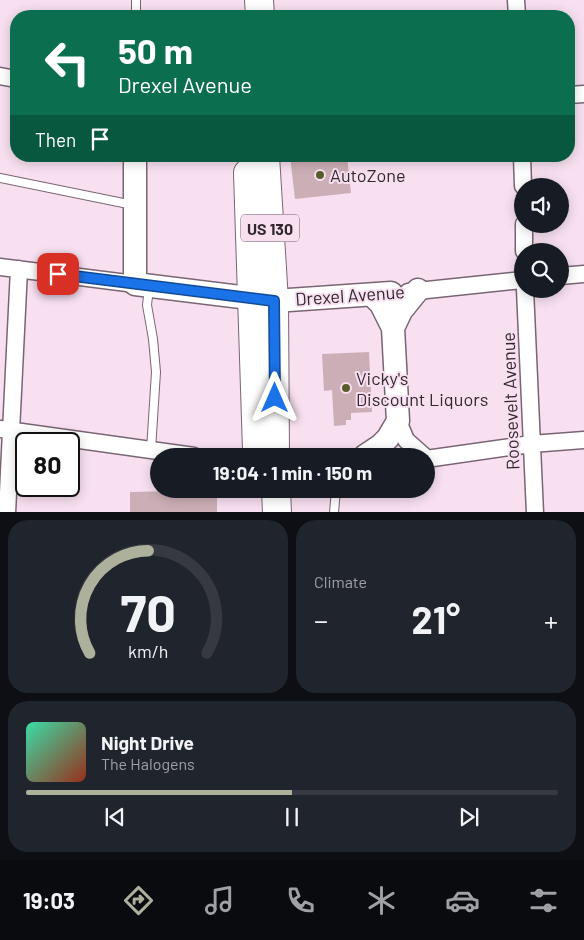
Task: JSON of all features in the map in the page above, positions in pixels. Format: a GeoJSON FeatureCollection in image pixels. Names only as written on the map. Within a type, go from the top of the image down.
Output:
{"type":"FeatureCollection","features":[{"type":"Feature","properties":{"kind":"highway","name":"US 130"},"geometry":{"type":"LineString","coordinates":[[249,162],[263,300],[274,448]]}},
{"type":"Feature","properties":{"kind":"highway","name":"US 130"},"geometry":{"type":"LineString","coordinates":[[257,448],[263,300],[265,162]]}},
{"type":"Feature","properties":{"kind":"highway"},"geometry":{"type":"LineString","coordinates":[[259,512],[270,498]]}},
{"type":"Feature","properties":{"kind":"street"},"geometry":{"type":"LineString","coordinates":[[135,162],[135,205],[142,285]]}},
{"type":"Feature","properties":{"kind":"street"},"geometry":{"type":"LineString","coordinates":[[522,162],[523,178]]}},
{"type":"Feature","properties":{"kind":"street","name":"Drexel Avenue"},"geometry":{"type":"LineString","coordinates":[[0,266],[263,300],[382,294],[514,281]]}},
{"type":"Feature","properties":{"kind":"street"},"geometry":{"type":"LineString","coordinates":[[6,512],[5,430],[19,269]]}},
{"type":"Feature","properties":{"kind":"street"},"geometry":{"type":"LineString","coordinates":[[569,275],[584,274]]}},
{"type":"Feature","properties":{"kind":"street"},"geometry":{"type":"LineString","coordinates":[[393,328],[401,311],[418,290]]}},
{"type":"Feature","properties":{"kind":"street"},"geometry":{"type":"LineString","coordinates":[[382,294],[385,311],[393,328],[398,421],[406,440],[415,448]]}},
{"type":"Feature","properties":{"kind":"street","name":"Roosevelt Avenue"},"geometry":{"type":"LineString","coordinates":[[525,298],[535,512]]}},
{"type":"Feature","properties":{"kind":"street"},"geometry":{"type":"LineString","coordinates":[[377,448],[388,438],[398,421]]}},
{"type":"Feature","properties":{"kind":"street"},"geometry":{"type":"LineString","coordinates":[[5,430],[150,450]]}},
{"type":"Feature","properties":{"kind":"street"},"geometry":{"type":"LineString","coordinates":[[435,457],[531,444],[584,440]]}},
{"type":"Feature","properties":{"kind":"lane"},"geometry":{"type":"LineString","coordinates":[[0,178],[135,205]]}},
{"type":"Feature","properties":{"kind":"lane"},"geometry":{"type":"LineString","coordinates":[[142,285],[153,339],[156,372],[151,448]]}},
{"type":"Feature","properties":{"kind":"lane"},"geometry":{"type":"LineString","coordinates":[[334,512],[335,498]]}},
{"type":"Feature","properties":{"kind":"building","name":"AutoZone"},"geometry":{"type":"Polygon","coordinates":[[[291,162],[348,162],[351,193],[295,199],[291,162]]]}},
{"type":"Feature","properties":{"kind":"building","name":"Vicky's Discount Liquors"},"geometry":{"type":"Polygon","coordinates":[[[369,352],[372,412],[351,413],[351,420],[346,420],[346,425],[334,426],[332,390],[324,391],[322,354],[369,352]]]}},
{"type":"Feature","properties":{"kind":"building"},"geometry":{"type":"Polygon","coordinates":[[[130,492],[150,492],[150,498],[217,498],[217,512],[130,512],[130,492]]]}},
{"type":"Feature","properties":{"kind":"place","name":"AutoZone"},"geometry":{"type":"Point","coordinates":[320,175]}},
{"type":"Feature","properties":{"kind":"place","name":"Vicky's Discount Liquors"},"geometry":{"type":"Point","coordinates":[346,388]}},
{"type":"Feature","properties":{"kind":"route"},"geometry":{"type":"LineString","coordinates":[[58,274],[274,301],[275,398]]}}]}
